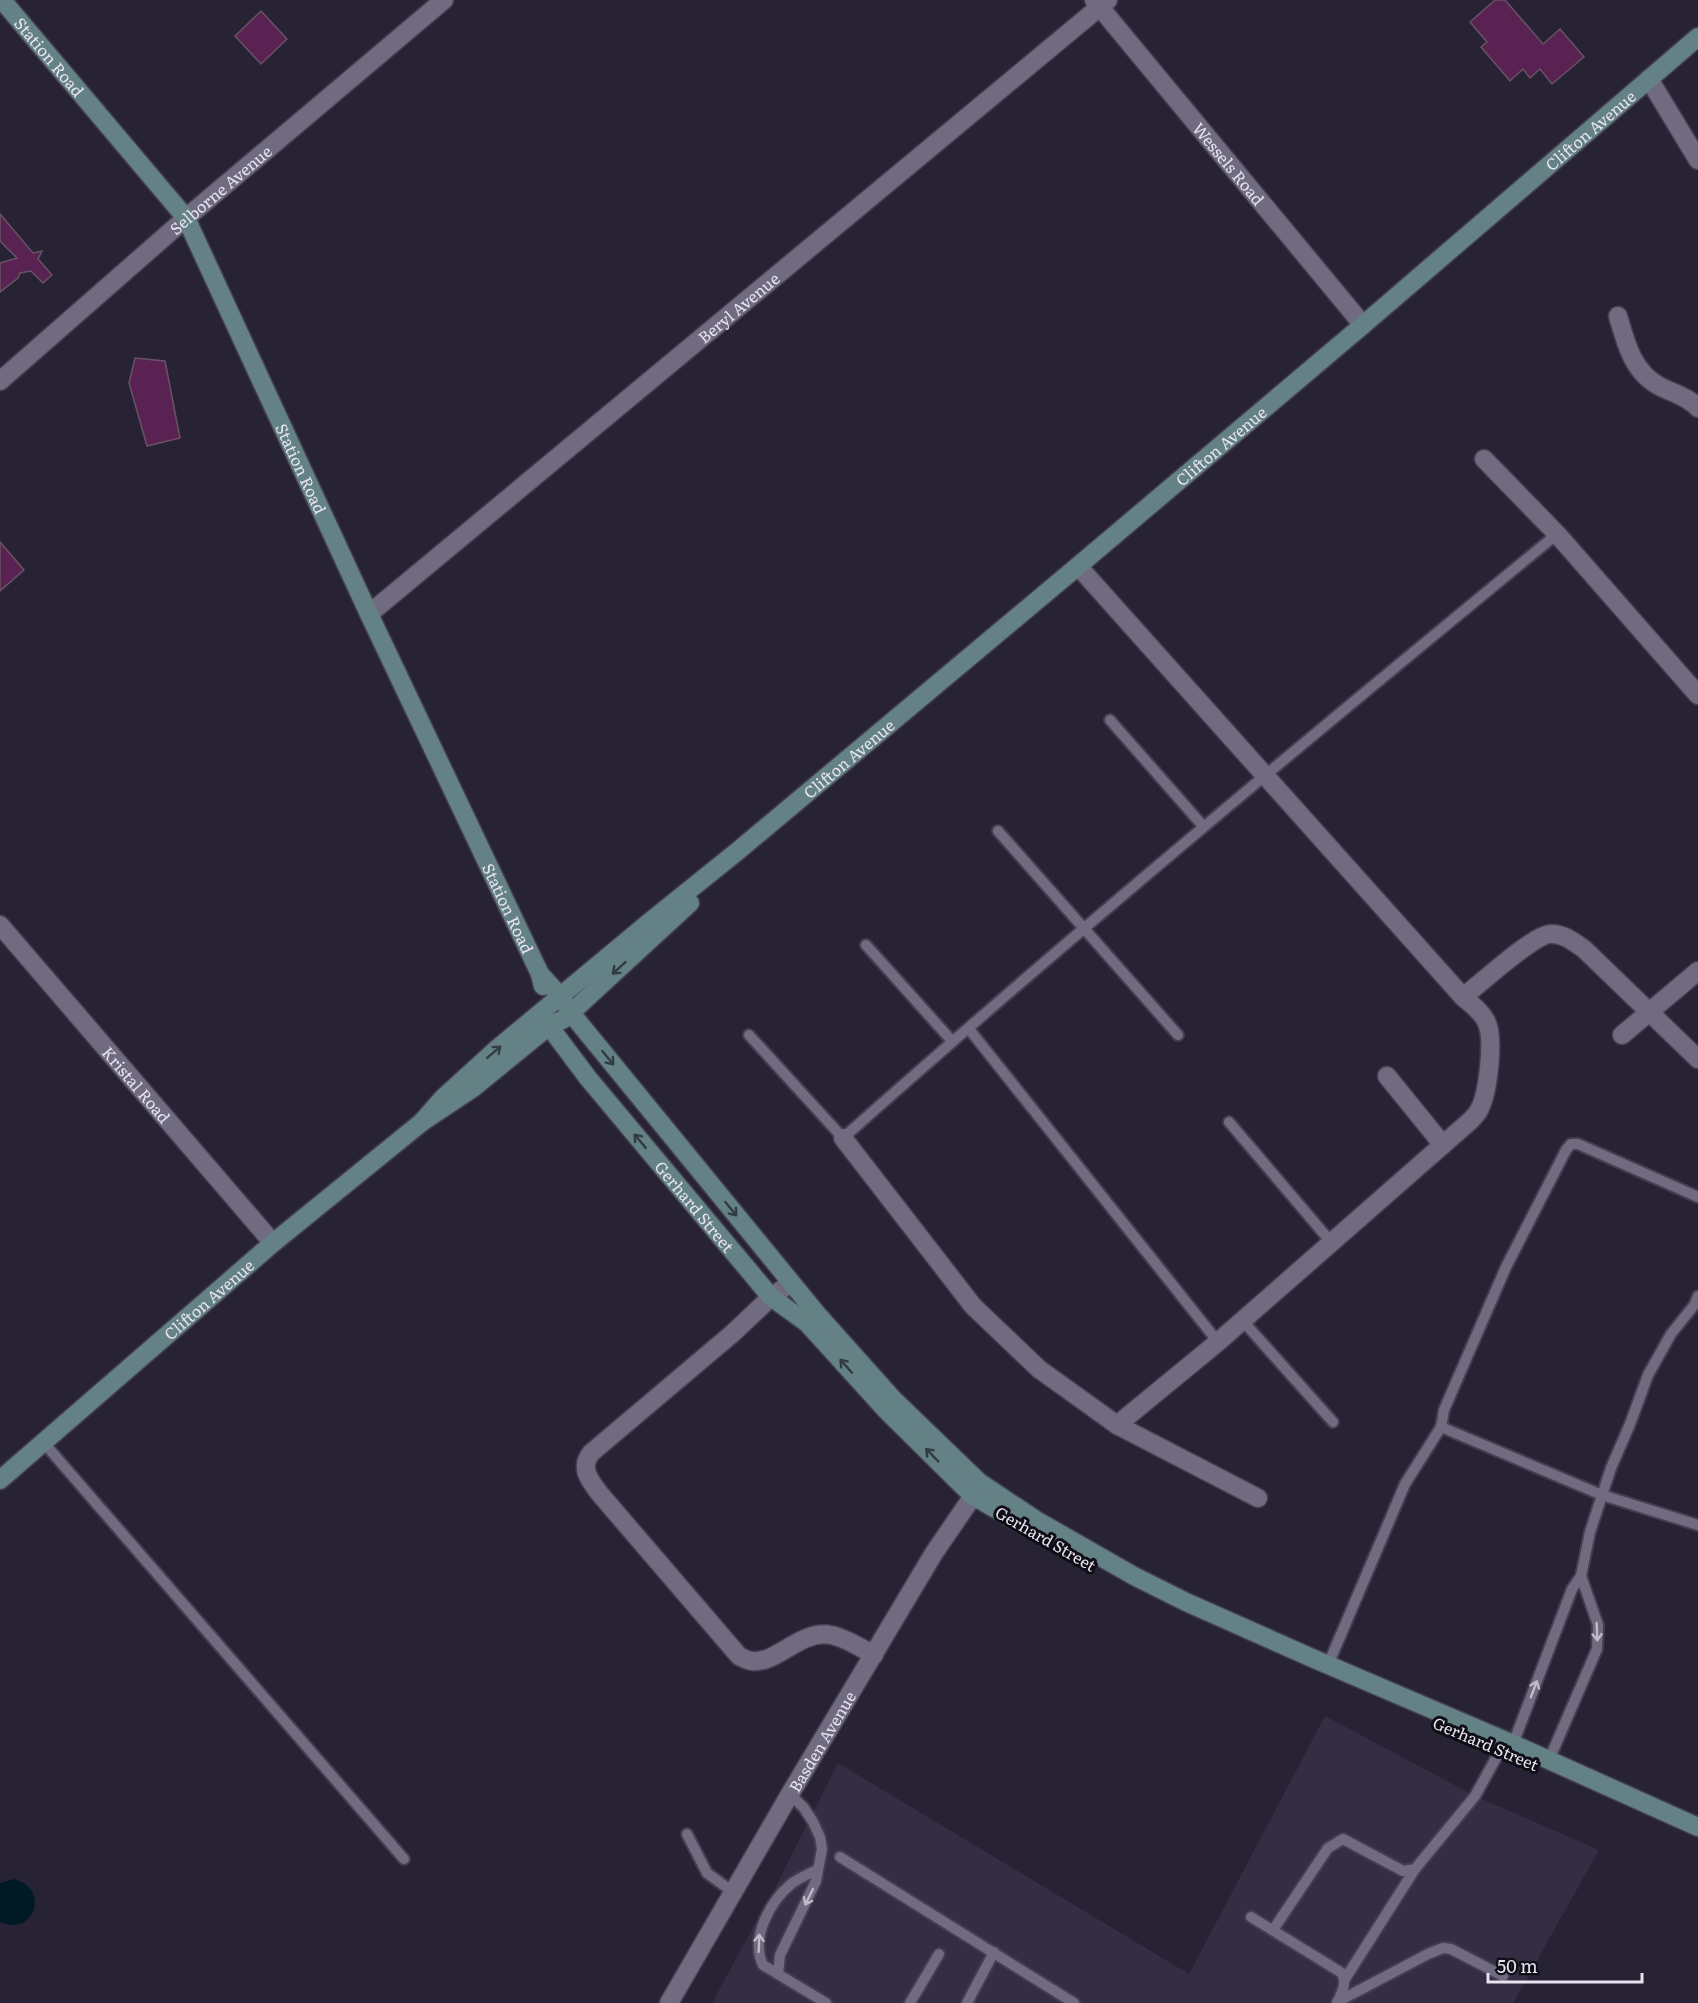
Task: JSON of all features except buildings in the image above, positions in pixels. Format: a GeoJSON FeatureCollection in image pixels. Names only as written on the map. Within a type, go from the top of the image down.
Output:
{"type":"FeatureCollection","features":[{"type":"Feature","properties":{"kind":"street","name":"Station Road"},"geometry":{"type":"LineString","coordinates":[[2,0],[186,218],[369,614],[555,1002]]}},
{"type":"Feature","properties":{"kind":"street","name":"Selborne Avenue"},"geometry":{"type":"LineString","coordinates":[[0,381],[186,218],[444,0]]}},
{"type":"Feature","properties":{"kind":"street","name":"Wessels Road"},"geometry":{"type":"LineString","coordinates":[[1101,2],[1363,325]]}},
{"type":"Feature","properties":{"kind":"street","name":"Beryl Avenue"},"geometry":{"type":"LineString","coordinates":[[369,614],[1101,2]]}},
{"type":"Feature","properties":{"kind":"street","name":"Clifton Avenue"},"geometry":{"type":"LineString","coordinates":[[422,1122],[443,1098],[498,1048],[1078,566],[1698,38]]}},
{"type":"Feature","properties":{"kind":"street"},"geometry":{"type":"LineString","coordinates":[[1649,79],[1698,160]]}},
{"type":"Feature","properties":{"kind":"street"},"geometry":{"type":"LineString","coordinates":[[1618,316],[1628,350],[1640,370],[1659,386],[1698,408]]}},
{"type":"Feature","properties":{"kind":"street"},"geometry":{"type":"LineString","coordinates":[[1484,459],[1557,534],[1698,695]]}},
{"type":"Feature","properties":{"kind":"street"},"geometry":{"type":"LineString","coordinates":[[1078,566],[1463,997],[1480,1012],[1491,1033],[1487,1077],[1479,1110],[1470,1121],[1218,1342],[1117,1425]]}},
{"type":"Feature","properties":{"kind":"street","name":"Clifton Avenue"},"geometry":{"type":"LineString","coordinates":[[0,1480],[273,1243],[422,1122],[473,1088],[549,1026],[564,1019],[719,875],[739,850]]}},
{"type":"Feature","properties":{"kind":"street","name":"Kristal Road"},"geometry":{"type":"LineString","coordinates":[[0,925],[273,1243]]}},
{"type":"Feature","properties":{"kind":"street"},"geometry":{"type":"LineString","coordinates":[[1463,997],[1533,941],[1550,934],[1567,937],[1584,949],[1698,1059]]}},
{"type":"Feature","properties":{"kind":"street"},"geometry":{"type":"LineString","coordinates":[[1622,1035],[1698,971]]}},
{"type":"Feature","properties":{"kind":"street"},"geometry":{"type":"LineString","coordinates":[[549,1026],[555,1002]]}},
{"type":"Feature","properties":{"kind":"street","name":"Gerhard Street"},"geometry":{"type":"LineString","coordinates":[[555,1002],[571,1013],[791,1283],[976,1489],[1186,1602],[1507,1744],[1698,1836]]}},
{"type":"Feature","properties":{"kind":"street","name":"Gerhard Street"},"geometry":{"type":"LineString","coordinates":[[549,1026],[588,1078],[771,1297],[807,1323],[885,1410],[976,1489],[1096,1566],[1189,1615],[1309,1668],[1549,1760],[1698,1827]]}},
{"type":"Feature","properties":{"kind":"street"},"geometry":{"type":"LineString","coordinates":[[1387,1076],[1443,1145]]}},
{"type":"Feature","properties":{"kind":"street"},"geometry":{"type":"LineString","coordinates":[[843,1138],[973,1305],[1039,1369],[1117,1425],[1258,1498]]}},
{"type":"Feature","properties":{"kind":"street"},"geometry":{"type":"LineString","coordinates":[[791,1283],[771,1297],[733,1333],[591,1453],[587,1458],[586,1473],[600,1494],[739,1656],[751,1662],[764,1660],[816,1634],[831,1635],[846,1640],[874,1655]]}},
{"type":"Feature","properties":{"kind":"street","name":"Basden Avenue"},"geometry":{"type":"LineString","coordinates":[[669,2003],[790,1794],[934,1553],[976,1489]]}},
{"type":"Feature","properties":{"kind":"lane"},"geometry":{"type":"LineString","coordinates":[[749,1035],[843,1138],[952,1041],[969,1029],[1203,826],[1557,534]]}},
{"type":"Feature","properties":{"kind":"lane"},"geometry":{"type":"LineString","coordinates":[[1110,720],[1203,826]]}},
{"type":"Feature","properties":{"kind":"lane"},"geometry":{"type":"LineString","coordinates":[[998,831],[1178,1035]]}},
{"type":"Feature","properties":{"kind":"lane"},"geometry":{"type":"LineString","coordinates":[[866,945],[952,1041]]}},
{"type":"Feature","properties":{"kind":"lane"},"geometry":{"type":"LineString","coordinates":[[969,1029],[1218,1342]]}},
{"type":"Feature","properties":{"kind":"lane"},"geometry":{"type":"LineString","coordinates":[[1229,1122],[1331,1242]]}},
{"type":"Feature","properties":{"kind":"lane"},"geometry":{"type":"LineString","coordinates":[[1329,1665],[1405,1484],[1441,1426],[1443,1410],[1506,1268],[1566,1150],[1571,1144],[1578,1144],[1698,1197]]}},
{"type":"Feature","properties":{"kind":"lane"},"geometry":{"type":"LineString","coordinates":[[1337,2002],[1345,1979],[1415,1869],[1475,1796],[1507,1744],[1572,1589],[1581,1576],[1590,1532],[1602,1495],[1648,1376],[1671,1334],[1695,1304],[1698,1296]]}},
{"type":"Feature","properties":{"kind":"lane"},"geometry":{"type":"LineString","coordinates":[[1242,1320],[1333,1422]]}},
{"type":"Feature","properties":{"kind":"lane"},"geometry":{"type":"LineString","coordinates":[[1441,1426],[1602,1495],[1698,1525]]}},
{"type":"Feature","properties":{"kind":"lane"},"geometry":{"type":"LineString","coordinates":[[44,1443],[404,1859]]}},
{"type":"Feature","properties":{"kind":"lane"},"geometry":{"type":"LineString","coordinates":[[1549,1760],[1597,1649],[1598,1625],[1581,1576]]}},
{"type":"Feature","properties":{"kind":"lane"},"geometry":{"type":"LineString","coordinates":[[778,1974],[780,1955],[812,1893],[821,1859],[820,1837],[813,1822],[804,1808],[790,1794]]}},
{"type":"Feature","properties":{"kind":"lane"},"geometry":{"type":"LineString","coordinates":[[687,1834],[707,1873],[733,1892]]}},
{"type":"Feature","properties":{"kind":"lane"},"geometry":{"type":"LineString","coordinates":[[1273,1930],[1328,1848],[1336,1842],[1343,1839],[1403,1871],[1415,1869]]}},
{"type":"Feature","properties":{"kind":"lane"},"geometry":{"type":"LineString","coordinates":[[840,1857],[1074,2003]]}},
{"type":"Feature","properties":{"kind":"lane"},"geometry":{"type":"LineString","coordinates":[[817,1870],[789,1886],[773,1906],[759,1934],[757,1945],[763,1965],[826,2003]]}},
{"type":"Feature","properties":{"kind":"lane"},"geometry":{"type":"LineString","coordinates":[[1251,1917],[1335,1967],[1345,1979]]}},
{"type":"Feature","properties":{"kind":"lane"},"geometry":{"type":"LineString","coordinates":[[1337,2002],[1443,1948],[1451,1949],[1503,1976]]}},
{"type":"Feature","properties":{"kind":"lane"},"geometry":{"type":"LineString","coordinates":[[967,2003],[994,1952]]}},
{"type":"Feature","properties":{"kind":"lane"},"geometry":{"type":"LineString","coordinates":[[910,2003],[939,1954]]}},
{"type":"Feature","properties":{"kind":"shaded area"},"geometry":{"type":"Polygon","coordinates":[[[1325,1716],[1475,1796],[1599,1850],[1513,2003],[712,2003],[777,1884],[838,1763],[1189,1974],[1325,1716]]]}},
{"type":"Feature","properties":{"kind":"water"},"geometry":{"type":"Polygon","coordinates":[[[14,1879],[25,1884],[32,1892],[35,1901],[34,1910],[29,1918],[22,1923],[12,1925],[0,1922],[0,1883],[14,1879]]]}}]}
